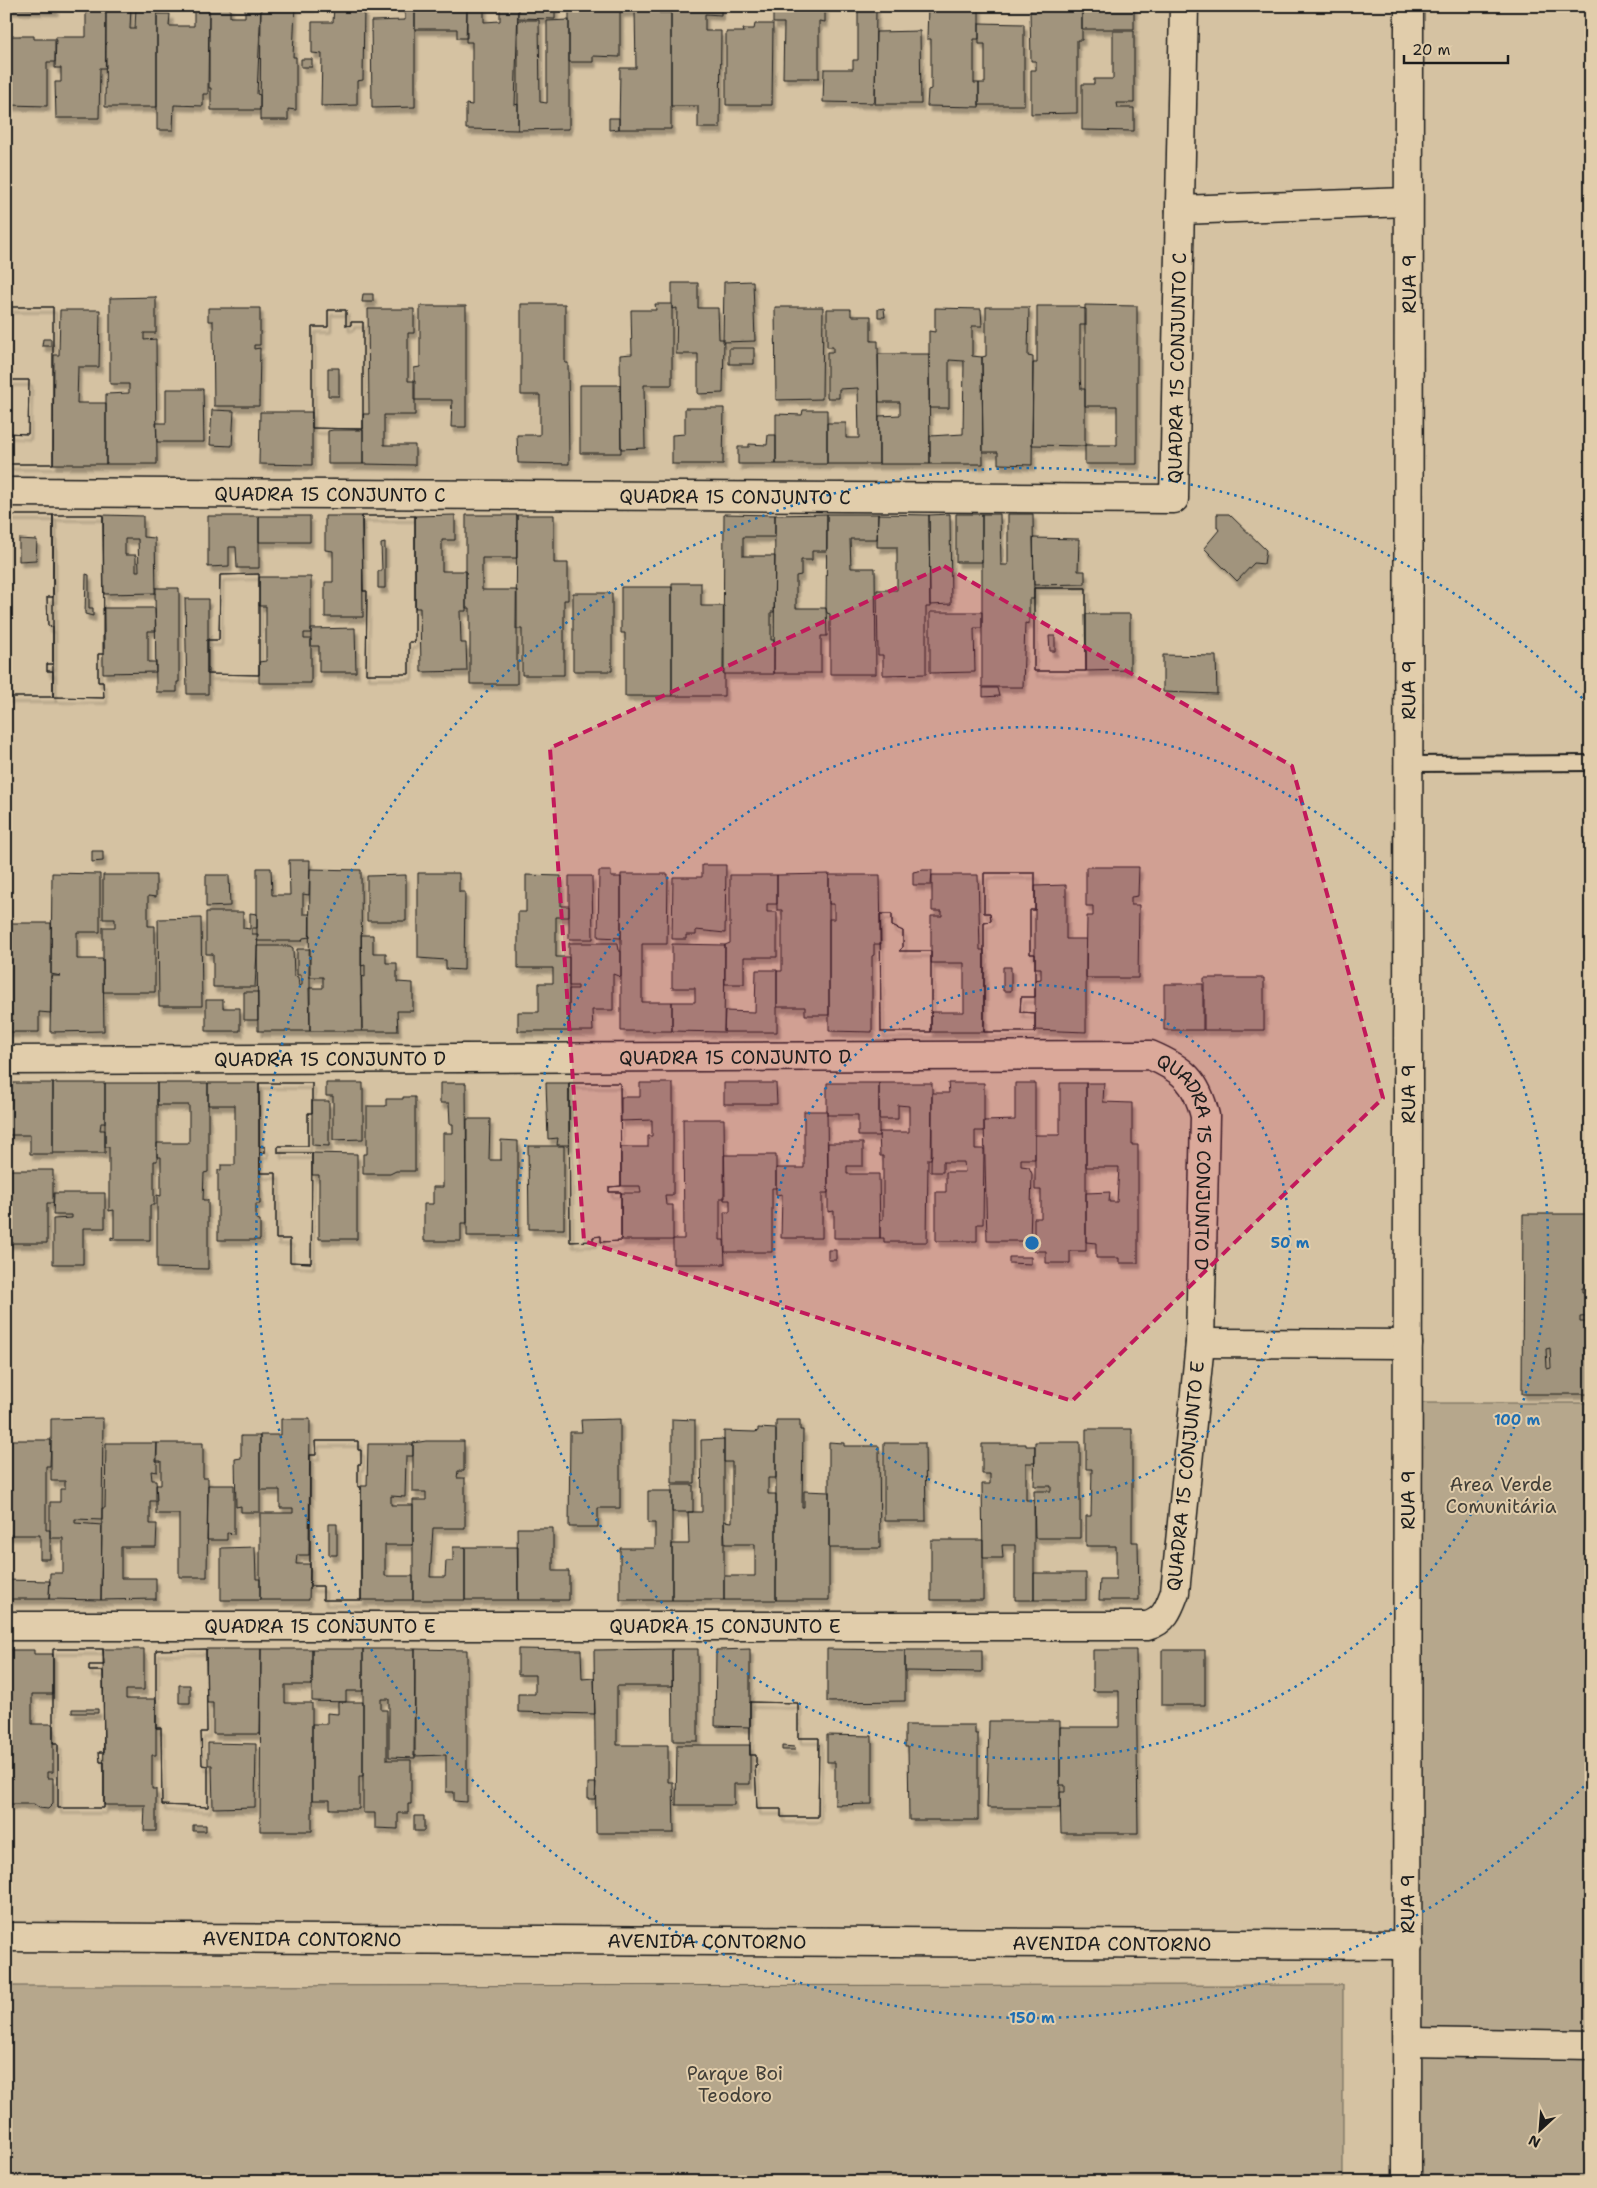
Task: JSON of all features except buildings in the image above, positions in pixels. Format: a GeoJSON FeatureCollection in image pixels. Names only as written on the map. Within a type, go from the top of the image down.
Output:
{"type":"FeatureCollection","features":[{"type":"Feature","properties":{"kind":"street"},"geometry":{"type":"LineString","coordinates":[[1184,6],[1180,210],[1408,202]]}},
{"type":"Feature","properties":{"kind":"street","name":"RUA 9"},"geometry":{"type":"LineString","coordinates":[[1407,2182],[1408,6]]}},
{"type":"Feature","properties":{"kind":"street","name":"QUADRA 15 CONJUNTO C"},"geometry":{"type":"LineString","coordinates":[[6,492],[1174,499],[1180,210]]}},
{"type":"Feature","properties":{"kind":"street","name":"QUADRA 15 CONJUNTO D"},"geometry":{"type":"LineString","coordinates":[[6,1060],[1150,1055],[1171,1064],[1187,1077],[1201,1096],[1205,1116],[1200,1343]]}},
{"type":"Feature","properties":{"kind":"street"},"geometry":{"type":"LineString","coordinates":[[1200,1343],[1408,1344]]}},
{"type":"Feature","properties":{"kind":"street","name":"QUADRA 15 CONJUNTO E"},"geometry":{"type":"LineString","coordinates":[[6,1626],[1147,1626],[1158,1623],[1168,1610],[1175,1592],[1200,1343]]}},
{"type":"Feature","properties":{"kind":"street","name":"AVENIDA CONTORNO"},"geometry":{"type":"LineString","coordinates":[[6,1937],[1408,1945]]}},
{"type":"Feature","properties":{"kind":"street"},"geometry":{"type":"LineString","coordinates":[[1408,2042],[1591,2045]]}},
{"type":"Feature","properties":{"kind":"lane"},"geometry":{"type":"LineString","coordinates":[[1408,764],[1591,763]]}},
{"type":"Feature","properties":{"kind":"highlighted area"},"geometry":{"type":"Polygon","coordinates":[[[944,566],[1292,766],[1383,1098],[1072,1401],[584,1241],[550,748],[944,566]]]}},
{"type":"Feature","properties":{"kind":"green space","name":"Area Verde Comunitária"},"geometry":{"type":"Polygon","coordinates":[[[1408,1403],[1591,1403],[1591,2182],[1407,2182],[1408,1403]]]}},
{"type":"Feature","properties":{"kind":"green space","name":"Parque Boi Teodoro"},"geometry":{"type":"Polygon","coordinates":[[[1343,1985],[1343,2182],[6,2182],[6,1986],[1343,1985]]]}}]}
